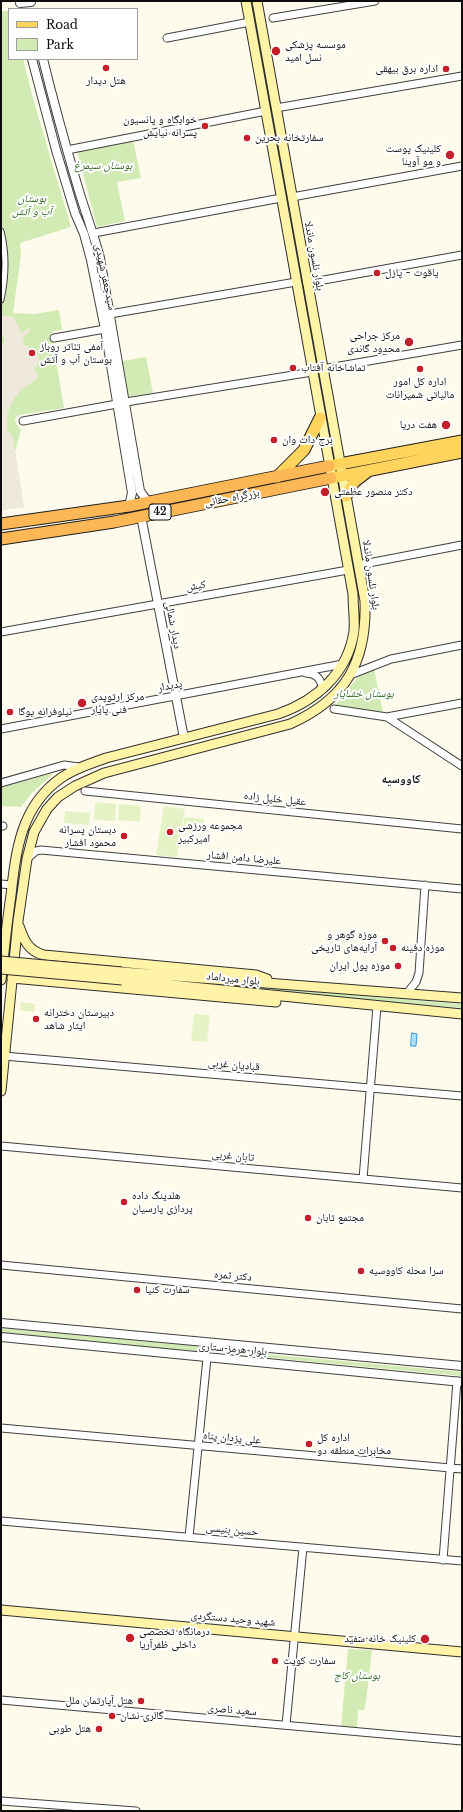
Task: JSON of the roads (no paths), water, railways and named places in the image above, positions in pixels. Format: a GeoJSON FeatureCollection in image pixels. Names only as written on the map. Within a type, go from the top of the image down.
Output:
{"type":"FeatureCollection","features":[{"type":"Feature","properties":{"kind":"highway","name":"بزرگراه حقانی"},"geometry":{"type":"LineString","coordinates":[[1,524],[129,506],[334,465]]}},
{"type":"Feature","properties":{"kind":"highway","name":"بزرگراه حقانی"},"geometry":{"type":"LineString","coordinates":[[1,539],[141,516],[335,480]]}},
{"type":"Feature","properties":{"kind":"main road","name":"بلوار نلسون ماندلا"},"geometry":{"type":"LineString","coordinates":[[246,1],[320,418],[334,465]]}},
{"type":"Feature","properties":{"kind":"main road","name":"بلوار نلسون ماندلا"},"geometry":{"type":"LineString","coordinates":[[1,980],[4,929],[19,839],[29,815],[38,801],[55,783],[79,767],[106,758],[288,711],[311,699],[323,689],[342,664],[348,652],[354,631],[352,594],[335,480],[322,369],[257,1]]}},
{"type":"Feature","properties":{"kind":"main road"},"geometry":{"type":"LineString","coordinates":[[277,477],[304,450],[320,418]]}},
{"type":"Feature","properties":{"kind":"main road","name":"بزرگراه حقانی"},"geometry":{"type":"LineString","coordinates":[[334,465],[462,441]]}},
{"type":"Feature","properties":{"kind":"main road","name":"بزرگراه حقانی"},"geometry":{"type":"LineString","coordinates":[[335,480],[371,470],[462,452]]}},
{"type":"Feature","properties":{"kind":"main road"},"geometry":{"type":"LineString","coordinates":[[346,496],[354,482],[371,470]]}},
{"type":"Feature","properties":{"kind":"main road","name":"بلوار نلسون ماندلا"},"geometry":{"type":"LineString","coordinates":[[1,1091],[15,947],[27,859],[34,832],[43,814],[58,797],[75,786],[109,771],[290,724],[313,713],[325,704],[340,690],[350,675],[359,654],[364,632],[365,600],[346,496],[335,480]]}},
{"type":"Feature","properties":{"kind":"main road"},"geometry":{"type":"LineString","coordinates":[[18,921],[25,942],[38,954],[256,975],[283,984]]}},
{"type":"Feature","properties":{"kind":"main road"},"geometry":{"type":"LineString","coordinates":[[13,965],[2,953],[15,947]]}},
{"type":"Feature","properties":{"kind":"main road","name":"بلوار میرداماد"},"geometry":{"type":"LineString","coordinates":[[2,953],[122,976],[308,999],[462,1014]]}},
{"type":"Feature","properties":{"kind":"main road"},"geometry":{"type":"LineString","coordinates":[[55,982],[49,977],[47,969],[51,961],[59,957]]}},
{"type":"Feature","properties":{"kind":"main road","name":"بلوار میرداماد"},"geometry":{"type":"LineString","coordinates":[[1,969],[283,984],[462,998]]}},
{"type":"Feature","properties":{"kind":"main road"},"geometry":{"type":"LineString","coordinates":[[12,978],[282,1002],[308,999]]}},
{"type":"Feature","properties":{"kind":"main road","name":"شهید وحید دستگردی"},"geometry":{"type":"LineString","coordinates":[[1,1610],[462,1652]]}},
{"type":"Feature","properties":{"kind":"street"},"geometry":{"type":"LineString","coordinates":[[273,18],[375,1]]}},
{"type":"Feature","properties":{"kind":"street"},"geometry":{"type":"LineString","coordinates":[[20,4],[31,4]]}},
{"type":"Feature","properties":{"kind":"street"},"geometry":{"type":"LineString","coordinates":[[166,38],[250,22]]}},
{"type":"Feature","properties":{"kind":"street","name":"سیدجعفر شهیدی"},"geometry":{"type":"LineString","coordinates":[[32,60],[75,213],[84,234],[106,314],[121,403],[132,493],[129,506]]}},
{"type":"Feature","properties":{"kind":"street","name":"سیدجعفر شهیدی"},"geometry":{"type":"LineString","coordinates":[[43,60],[67,150],[85,210],[94,232],[106,314]]}},
{"type":"Feature","properties":{"kind":"street"},"geometry":{"type":"LineString","coordinates":[[276,108],[462,76]]}},
{"type":"Feature","properties":{"kind":"street"},"geometry":{"type":"LineString","coordinates":[[41,95],[51,93]]}},
{"type":"Feature","properties":{"kind":"street"},"geometry":{"type":"LineString","coordinates":[[67,150],[266,111]]}},
{"type":"Feature","properties":{"kind":"street"},"geometry":{"type":"LineString","coordinates":[[292,197],[462,166]]}},
{"type":"Feature","properties":{"kind":"street"},"geometry":{"type":"LineString","coordinates":[[84,234],[281,198]]}},
{"type":"Feature","properties":{"kind":"street"},"geometry":{"type":"LineString","coordinates":[[1,231],[6,256],[5,279],[1,300]]}},
{"type":"Feature","properties":{"kind":"street"},"geometry":{"type":"LineString","coordinates":[[307,283],[462,255]]}},
{"type":"Feature","properties":{"kind":"street"},"geometry":{"type":"LineString","coordinates":[[106,314],[296,282]]}},
{"type":"Feature","properties":{"kind":"street"},"geometry":{"type":"LineString","coordinates":[[54,338],[109,328]]}},
{"type":"Feature","properties":{"kind":"street"},"geometry":{"type":"LineString","coordinates":[[322,369],[462,345]]}},
{"type":"Feature","properties":{"kind":"street"},"geometry":{"type":"LineString","coordinates":[[23,421],[121,403],[312,372]]}},
{"type":"Feature","properties":{"kind":"street","name":"سیدجعفر شهیدی"},"geometry":{"type":"LineString","coordinates":[[121,403],[140,491],[148,502]]}},
{"type":"Feature","properties":{"kind":"street","name":"دیدار شمالی"},"geometry":{"type":"LineString","coordinates":[[141,516],[184,738]]}},
{"type":"Feature","properties":{"kind":"street"},"geometry":{"type":"LineString","coordinates":[[358,565],[462,545]]}},
{"type":"Feature","properties":{"kind":"street","name":"کیش"},"geometry":{"type":"LineString","coordinates":[[1,632],[348,570]]}},
{"type":"Feature","properties":{"kind":"street"},"geometry":{"type":"LineString","coordinates":[[350,675],[391,660],[462,645]]}},
{"type":"Feature","properties":{"kind":"street","name":"پدیدار"},"geometry":{"type":"LineString","coordinates":[[1,729],[342,664]]}},
{"type":"Feature","properties":{"kind":"street"},"geometry":{"type":"LineString","coordinates":[[301,672],[316,676],[320,679],[323,689]]}},
{"type":"Feature","properties":{"kind":"street"},"geometry":{"type":"LineString","coordinates":[[334,709],[387,717],[462,703]]}},
{"type":"Feature","properties":{"kind":"street"},"geometry":{"type":"LineString","coordinates":[[387,717],[462,766]]}},
{"type":"Feature","properties":{"kind":"street"},"geometry":{"type":"LineString","coordinates":[[1,782],[64,766],[79,767]]}},
{"type":"Feature","properties":{"kind":"street","name":"عقیل خلیل زاده"},"geometry":{"type":"LineString","coordinates":[[85,791],[462,829]]}},
{"type":"Feature","properties":{"kind":"street","name":"علیرضا دامن افشار"},"geometry":{"type":"LineString","coordinates":[[27,859],[36,851],[41,850],[462,889]]}},
{"type":"Feature","properties":{"kind":"street"},"geometry":{"type":"LineString","coordinates":[[1,884],[12,886]]}},
{"type":"Feature","properties":{"kind":"street"},"geometry":{"type":"LineString","coordinates":[[407,993],[416,982],[419,974],[425,885]]}},
{"type":"Feature","properties":{"kind":"street"},"geometry":{"type":"LineString","coordinates":[[363,1179],[377,1006]]}},
{"type":"Feature","properties":{"kind":"street","name":"قبادیان غربی"},"geometry":{"type":"LineString","coordinates":[[4,1056],[462,1096]]}},
{"type":"Feature","properties":{"kind":"street","name":"تابان غربی"},"geometry":{"type":"LineString","coordinates":[[1,1146],[462,1188]]}},
{"type":"Feature","properties":{"kind":"street","name":"دکتر ثمره"},"geometry":{"type":"LineString","coordinates":[[1,1265],[462,1309]]}},
{"type":"Feature","properties":{"kind":"street","name":"بلوار هرمز ستاری"},"geometry":{"type":"LineString","coordinates":[[1,1323],[462,1366]]}},
{"type":"Feature","properties":{"kind":"street","name":"بلوار هرمز ستاری"},"geometry":{"type":"LineString","coordinates":[[1,1337],[207,1358],[460,1381]]}},
{"type":"Feature","properties":{"kind":"street"},"geometry":{"type":"LineString","coordinates":[[189,1537],[207,1358]]}},
{"type":"Feature","properties":{"kind":"street"},"geometry":{"type":"LineString","coordinates":[[443,1560],[450,1468],[460,1381]]}},
{"type":"Feature","properties":{"kind":"street","name":"علی یزدان پناه"},"geometry":{"type":"LineString","coordinates":[[1,1428],[462,1469]]}},
{"type":"Feature","properties":{"kind":"street","name":"حسین بنیسی"},"geometry":{"type":"LineString","coordinates":[[1,1521],[462,1561]]}},
{"type":"Feature","properties":{"kind":"street"},"geometry":{"type":"LineString","coordinates":[[286,1725],[302,1547]]}},
{"type":"Feature","properties":{"kind":"street","name":"سعید ناصری"},"geometry":{"type":"LineString","coordinates":[[1,1700],[462,1741]]}},
{"type":"Feature","properties":{"kind":"street"},"geometry":{"type":"LineString","coordinates":[[1,1801],[136,1811]]}},
{"type":"Feature","properties":{"kind":"water"},"geometry":{"type":"Polygon","coordinates":[[[412,1033],[417,1034],[416,1046],[411,1046],[412,1033]]]}},
{"type":"Feature","properties":{"kind":"place","name":"موسسه پزشکی نسل امید"},"geometry":{"type":"Point","coordinates":[276,51]}},
{"type":"Feature","properties":{"kind":"place","name":"هتل دیدار"},"geometry":{"type":"Point","coordinates":[106,68]}},
{"type":"Feature","properties":{"kind":"place","name":"اداره برق بیهقی"},"geometry":{"type":"Point","coordinates":[446,69]}},
{"type":"Feature","properties":{"kind":"place","name":"خوابگاه و پانسیون پسرانه نیایش"},"geometry":{"type":"Point","coordinates":[205,126]}},
{"type":"Feature","properties":{"kind":"place","name":"سفارتخانه بحرین"},"geometry":{"type":"Point","coordinates":[247,138]}},
{"type":"Feature","properties":{"kind":"place","name":"کلینیک پوست و مو آوینا"},"geometry":{"type":"Point","coordinates":[450,155]}},
{"type":"Feature","properties":{"kind":"place","name":"یاقوت - پازل"},"geometry":{"type":"Point","coordinates":[377,273]}},
{"type":"Feature","properties":{"kind":"place","name":"مرکز جراحی محدود گاندی"},"geometry":{"type":"Point","coordinates":[409,342]}},
{"type":"Feature","properties":{"kind":"place","name":"آمفی تئاتر روباز بوستان آب و آتش"},"geometry":{"type":"Point","coordinates":[32,353]}},
{"type":"Feature","properties":{"kind":"place","name":"تماشاخانه آفتاب"},"geometry":{"type":"Point","coordinates":[293,368]}},
{"type":"Feature","properties":{"kind":"place","name":"اداره کل امور مالیاتی شمیرانات"},"geometry":{"type":"Point","coordinates":[420,369]}},
{"type":"Feature","properties":{"kind":"place","name":"هفت دریا"},"geometry":{"type":"Point","coordinates":[446,425]}},
{"type":"Feature","properties":{"kind":"place","name":"برج دات وان"},"geometry":{"type":"Point","coordinates":[274,440]}},
{"type":"Feature","properties":{"kind":"place","name":"دکتر منصور عظمتی"},"geometry":{"type":"Point","coordinates":[325,492]}},
{"type":"Feature","properties":{"kind":"place","name":"مرکز ارتوپدی فنی پایار"},"geometry":{"type":"Point","coordinates":[82,703]}},
{"type":"Feature","properties":{"kind":"place","name":"نیلوفرانه یوگا"},"geometry":{"type":"Point","coordinates":[10,712]}},
{"type":"Feature","properties":{"kind":"place","name":"مجموعه ورزشی امیرکبیر"},"geometry":{"type":"Point","coordinates":[170,832]}},
{"type":"Feature","properties":{"kind":"place","name":"دبستان پسرانه محمود افشار"},"geometry":{"type":"Point","coordinates":[124,836]}},
{"type":"Feature","properties":{"kind":"place","name":"موزه گوهر و آرایه‌های تاریخی"},"geometry":{"type":"Point","coordinates":[385,941]}},
{"type":"Feature","properties":{"kind":"place","name":"موزه دفینه"},"geometry":{"type":"Point","coordinates":[393,948]}},
{"type":"Feature","properties":{"kind":"place","name":"موزه پول ایران"},"geometry":{"type":"Point","coordinates":[398,966]}},
{"type":"Feature","properties":{"kind":"place","name":"دبیرستان دخترانه ایثار شاهد"},"geometry":{"type":"Point","coordinates":[36,1019]}},
{"type":"Feature","properties":{"kind":"place","name":"هلدینگ داده پردازی پارسیان"},"geometry":{"type":"Point","coordinates":[124,1202]}},
{"type":"Feature","properties":{"kind":"place","name":"مجتمع تابان"},"geometry":{"type":"Point","coordinates":[308,1218]}},
{"type":"Feature","properties":{"kind":"place","name":"سرا محله کاووسیه"},"geometry":{"type":"Point","coordinates":[361,1271]}},
{"type":"Feature","properties":{"kind":"place","name":"سفارت کنیا"},"geometry":{"type":"Point","coordinates":[137,1290]}},
{"type":"Feature","properties":{"kind":"place","name":"اداره کل مخابرات منطقه دو"},"geometry":{"type":"Point","coordinates":[309,1444]}},
{"type":"Feature","properties":{"kind":"place","name":"درمانگاه تخصصی داخلی ظفرآریا"},"geometry":{"type":"Point","coordinates":[130,1638]}},
{"type":"Feature","properties":{"kind":"place","name":"کلینیک خانه سفید"},"geometry":{"type":"Point","coordinates":[425,1639]}},
{"type":"Feature","properties":{"kind":"place","name":"سفارت کویت"},"geometry":{"type":"Point","coordinates":[275,1661]}},
{"type":"Feature","properties":{"kind":"place","name":"هتل آپارتمان ملل"},"geometry":{"type":"Point","coordinates":[141,1701]}},
{"type":"Feature","properties":{"kind":"place","name":"گالری نشان"},"geometry":{"type":"Point","coordinates":[112,1716]}},
{"type":"Feature","properties":{"kind":"place","name":"هتل طوبی"},"geometry":{"type":"Point","coordinates":[99,1729]}},
{"type":"Feature","properties":{"kind":"district","name":"کاووسیه"},"geometry":{"type":"Point","coordinates":[401,780]}},
{"type":"Feature","properties":{"kind":"park label","name":"بوستان سیمرغ"},"geometry":{"type":"Point","coordinates":[103,166]}},
{"type":"Feature","properties":{"kind":"park label","name":"بوستان آب و آتش"},"geometry":{"type":"Point","coordinates":[32,205]}},
{"type":"Feature","properties":{"kind":"park label","name":"بوستان خشایار"},"geometry":{"type":"Point","coordinates":[364,694]}},
{"type":"Feature","properties":{"kind":"park label","name":"بوستان کاج"},"geometry":{"type":"Point","coordinates":[357,1676]}}]}
